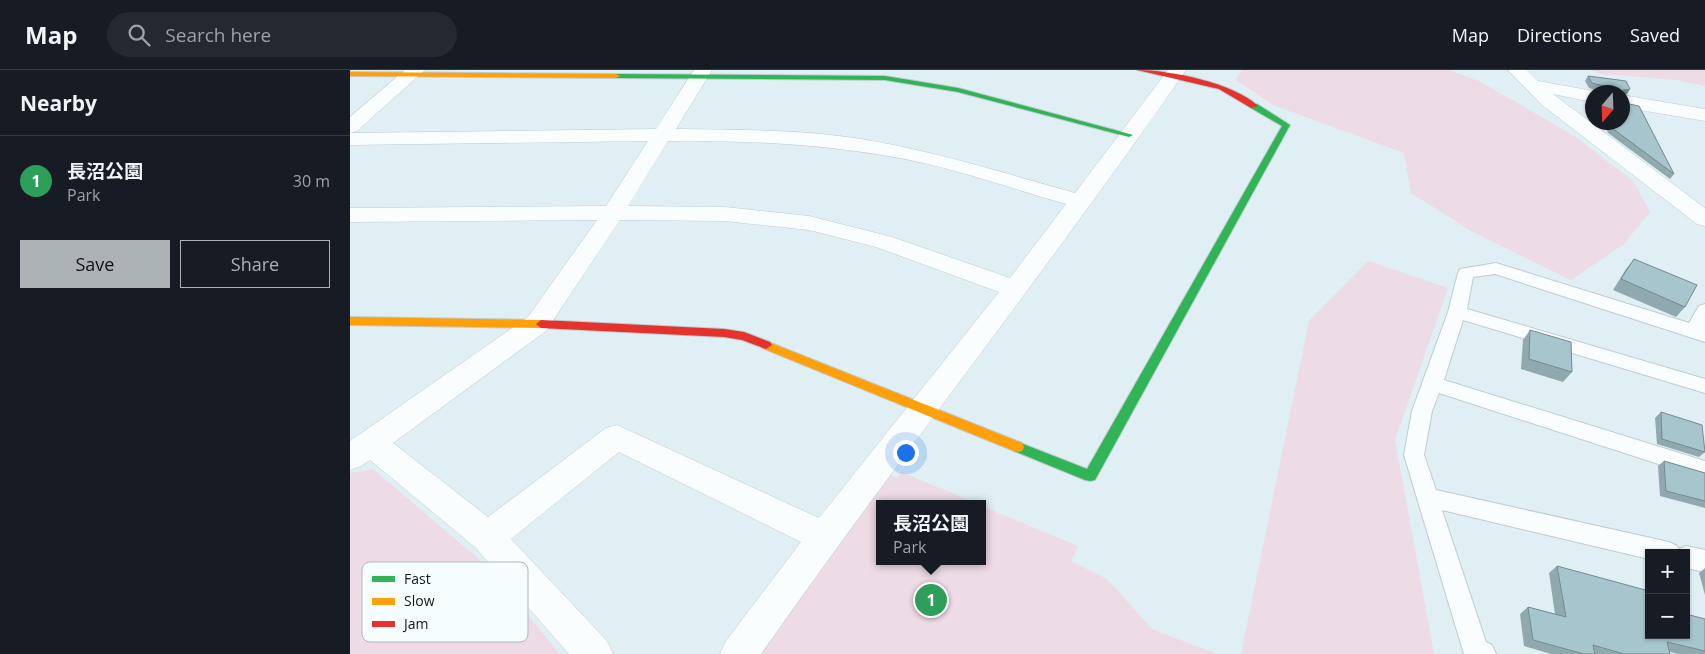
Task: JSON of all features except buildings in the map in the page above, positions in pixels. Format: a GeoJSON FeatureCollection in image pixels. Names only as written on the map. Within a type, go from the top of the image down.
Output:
{"type":"FeatureCollection","features":[{"type":"Feature","properties":{"kind":"street"},"geometry":{"type":"LineString","coordinates":[[350,321],[537,324],[724,333],[744,336],[1090,476],[1286,125],[1221,87],[1174,74],[1141,70]]}},
{"type":"Feature","properties":{"kind":"street"},"geometry":{"type":"LineString","coordinates":[[1517,70],[1556,107],[1705,219]]}},
{"type":"Feature","properties":{"kind":"street"},"geometry":{"type":"LineString","coordinates":[[350,126],[413,73]]}},
{"type":"Feature","properties":{"kind":"street"},"geometry":{"type":"LineString","coordinates":[[350,74],[701,73],[885,78],[921,82],[958,90],[1129,135]]}},
{"type":"Feature","properties":{"kind":"street"},"geometry":{"type":"LineString","coordinates":[[511,562],[488,537],[361,450],[518,340],[537,324],[613,213],[701,73]]}},
{"type":"Feature","properties":{"kind":"street"},"geometry":{"type":"LineString","coordinates":[[739,654],[824,537],[1015,289],[1078,201],[1174,74]]}},
{"type":"Feature","properties":{"kind":"street"},"geometry":{"type":"LineString","coordinates":[[1533,85],[1585,95]]}},
{"type":"Feature","properties":{"kind":"street"},"geometry":{"type":"LineString","coordinates":[[1630,102],[1705,115]]}},
{"type":"Feature","properties":{"kind":"street"},"geometry":{"type":"LineString","coordinates":[[350,139],[662,135],[791,136],[860,145],[929,158],[1078,201]]}},
{"type":"Feature","properties":{"kind":"street"},"geometry":{"type":"LineString","coordinates":[[350,215],[725,214],[809,223],[884,242],[1015,289]]}},
{"type":"Feature","properties":{"kind":"street"},"geometry":{"type":"LineString","coordinates":[[488,537],[617,437],[824,537]]}},
{"type":"Feature","properties":{"kind":"street"},"geometry":{"type":"LineString","coordinates":[[528,581],[594,654]]}},
{"type":"Feature","properties":{"kind":"lane"},"geometry":{"type":"LineString","coordinates":[[1483,654],[1476,652],[1414,455],[1422,411],[1457,312],[1466,273],[1496,268],[1699,333],[1705,310]]}},
{"type":"Feature","properties":{"kind":"lane"},"geometry":{"type":"LineString","coordinates":[[1457,312],[1705,386]]}},
{"type":"Feature","properties":{"kind":"lane"},"geometry":{"type":"LineString","coordinates":[[1433,384],[1705,470]]}},
{"type":"Feature","properties":{"kind":"lane"},"geometry":{"type":"LineString","coordinates":[[1426,497],[1652,549]]}},
{"type":"Feature","properties":{"kind":"lane"},"geometry":{"type":"LineString","coordinates":[[1690,558],[1705,561]]}},
{"type":"Feature","properties":{"kind":"shaded area"},"geometry":{"type":"Polygon","coordinates":[[[1242,70],[1450,70],[1481,82],[1573,135],[1633,181],[1650,212],[1624,244],[1571,280],[1473,232],[1411,193],[1404,153],[1273,105],[1236,80],[1242,70]]]}},
{"type":"Feature","properties":{"kind":"shaded area"},"geometry":{"type":"Polygon","coordinates":[[[1591,70],[1705,70],[1705,86],[1677,80],[1600,74],[1591,70]]]}},
{"type":"Feature","properties":{"kind":"shaded area"},"geometry":{"type":"Polygon","coordinates":[[[1368,261],[1448,288],[1395,440],[1434,654],[1241,654],[1309,321],[1368,261]]]}},
{"type":"Feature","properties":{"kind":"shaded area"},"geometry":{"type":"Polygon","coordinates":[[[373,469],[482,562],[362,562],[362,642],[528,642],[528,616],[560,654],[350,654],[350,473],[373,469]]]}},
{"type":"Feature","properties":{"kind":"shaded area"},"geometry":{"type":"Polygon","coordinates":[[[901,472],[968,500],[876,500],[876,565],[986,565],[986,508],[1078,546],[1071,561],[1107,579],[1152,629],[1216,654],[761,654],[888,474],[897,478],[901,472]]]}},
{"type":"Feature","properties":{"kind":"traffic: fast"},"geometry":{"type":"LineString","coordinates":[[616,76],[885,78],[958,90],[1129,135]]}},
{"type":"Feature","properties":{"kind":"traffic: fast"},"geometry":{"type":"LineString","coordinates":[[1018,447],[1090,476],[1286,125],[1254,106]]}},
{"type":"Feature","properties":{"kind":"traffic: slow"},"geometry":{"type":"LineString","coordinates":[[350,74],[616,76]]}},
{"type":"Feature","properties":{"kind":"traffic: slow"},"geometry":{"type":"LineString","coordinates":[[350,321],[541,324]]}},
{"type":"Feature","properties":{"kind":"traffic: slow"},"geometry":{"type":"LineString","coordinates":[[766,345],[1018,447]]}},
{"type":"Feature","properties":{"kind":"traffic: jam"},"geometry":{"type":"LineString","coordinates":[[1141,70],[1221,87],[1254,106]]}},
{"type":"Feature","properties":{"kind":"traffic: jam"},"geometry":{"type":"LineString","coordinates":[[541,324],[724,333],[744,336],[766,345]]}},
{"type":"Feature","properties":{"kind":"place","name":"長沼公園"},"geometry":{"type":"Point","coordinates":[931,600]}}]}
